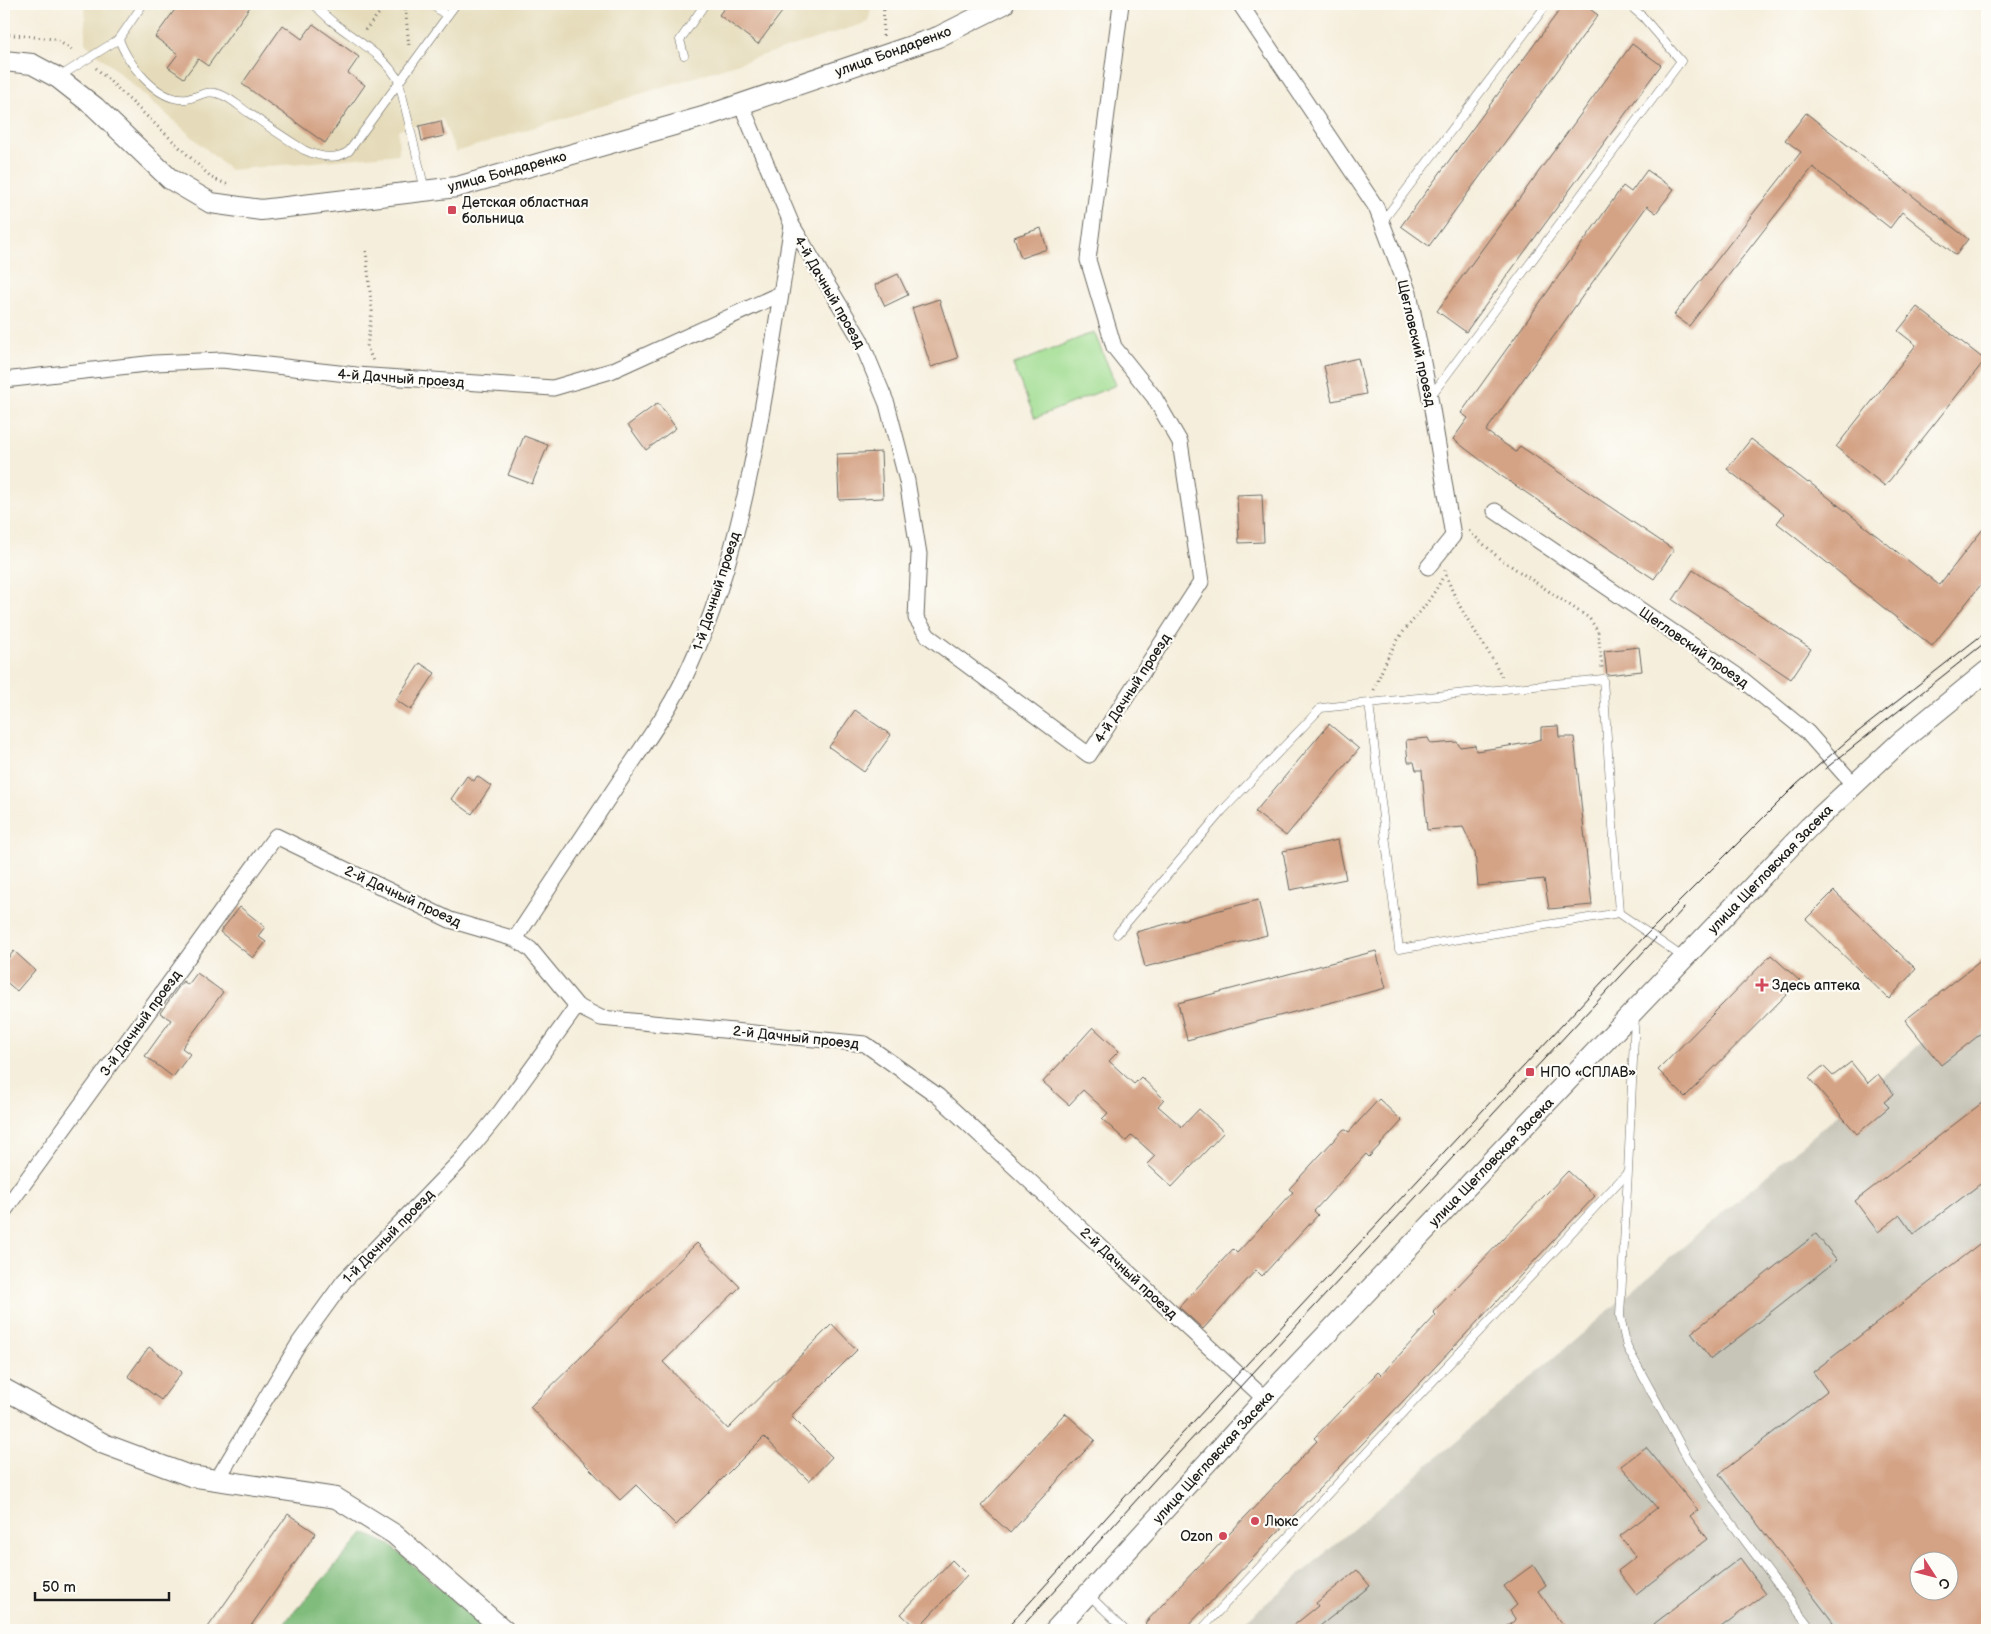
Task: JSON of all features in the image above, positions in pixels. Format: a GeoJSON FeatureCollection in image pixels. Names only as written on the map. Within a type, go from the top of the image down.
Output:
{"type":"FeatureCollection","features":[{"type":"Feature","properties":{"kind":"street","name":"улица Бондаренко"},"geometry":{"type":"LineString","coordinates":[[4,61],[32,64],[58,78],[95,107],[170,179],[211,203],[261,210],[466,184],[706,116],[938,37],[1004,4]]}},
{"type":"Feature","properties":{"kind":"street","name":"4-й Дачный проезд"},"geometry":{"type":"LineString","coordinates":[[741,104],[792,225],[860,339],[887,404],[907,481],[918,554],[916,618],[928,636],[1089,755],[1201,582],[1180,442],[1154,397],[1114,347],[1088,260],[1121,4]]}},
{"type":"Feature","properties":{"kind":"street"},"geometry":{"type":"LineString","coordinates":[[1118,32],[1131,4]]}},
{"type":"Feature","properties":{"kind":"street","name":"Щегловский проезд"},"geometry":{"type":"LineString","coordinates":[[1240,4],[1376,207],[1409,293],[1430,397],[1453,536],[1428,567]]}},
{"type":"Feature","properties":{"kind":"street","name":"1-й Дачный проезд"},"geometry":{"type":"LineString","coordinates":[[515,939],[668,709],[690,666],[714,606],[741,511],[760,425],[792,225]]}},
{"type":"Feature","properties":{"kind":"street","name":"4-й Дачный проезд"},"geometry":{"type":"LineString","coordinates":[[4,380],[155,363],[222,360],[379,377],[553,388],[611,372],[780,294]]}},
{"type":"Feature","properties":{"kind":"street","name":"Щегловский проезд"},"geometry":{"type":"LineString","coordinates":[[1495,511],[1742,679],[1807,732],[1853,784]]}},
{"type":"Feature","properties":{"kind":"street","name":"улица Щегловская Засека"},"geometry":{"type":"LineString","coordinates":[[1055,1630],[1265,1399],[1684,958],[1853,784],[1900,742],[1987,672]]}},
{"type":"Feature","properties":{"kind":"street","name":"2-й Дачный проезд"},"geometry":{"type":"LineString","coordinates":[[276,836],[450,920],[515,939],[530,949],[577,1006],[601,1018],[865,1044],[938,1096],[1265,1399]]}},
{"type":"Feature","properties":{"kind":"street","name":"3-й Дачный проезд"},"geometry":{"type":"LineString","coordinates":[[4,1211],[276,836]]}},
{"type":"Feature","properties":{"kind":"street","name":"1-й Дачный проезд"},"geometry":{"type":"LineString","coordinates":[[216,1480],[299,1343],[344,1281],[462,1159],[501,1111],[577,1006]]}},
{"type":"Feature","properties":{"kind":"street"},"geometry":{"type":"LineString","coordinates":[[4,1389],[104,1444],[190,1476],[336,1498],[394,1534],[504,1630]]}},
{"type":"Feature","properties":{"kind":"lane"},"geometry":{"type":"LineString","coordinates":[[58,78],[119,39],[143,4]]}},
{"type":"Feature","properties":{"kind":"lane"},"geometry":{"type":"LineString","coordinates":[[314,4],[325,17],[392,69],[399,82],[425,190]]}},
{"type":"Feature","properties":{"kind":"lane"},"geometry":{"type":"LineString","coordinates":[[430,4],[447,16]]}},
{"type":"Feature","properties":{"kind":"lane"},"geometry":{"type":"LineString","coordinates":[[119,39],[124,55],[136,72],[156,88],[175,98],[187,99],[205,92],[223,95],[304,150],[315,155],[332,158],[342,156],[349,151],[456,4]]}},
{"type":"Feature","properties":{"kind":"lane"},"geometry":{"type":"LineString","coordinates":[[684,55],[680,40],[705,4]]}},
{"type":"Feature","properties":{"kind":"lane"},"geometry":{"type":"LineString","coordinates":[[1382,222],[1547,4]]}},
{"type":"Feature","properties":{"kind":"lane"},"geometry":{"type":"LineString","coordinates":[[1430,397],[1681,61],[1643,17],[1628,4]]}},
{"type":"Feature","properties":{"kind":"lane"},"geometry":{"type":"LineString","coordinates":[[1117,934],[1222,811],[1321,708],[1604,679],[1619,913]]}},
{"type":"Feature","properties":{"kind":"lane"},"geometry":{"type":"LineString","coordinates":[[1369,703],[1399,949],[1619,913],[1684,958]]}},
{"type":"Feature","properties":{"kind":"lane"},"geometry":{"type":"LineString","coordinates":[[1635,1010],[1620,1316],[1627,1347],[1687,1457],[1714,1501],[1812,1630]]}},
{"type":"Feature","properties":{"kind":"lane"},"geometry":{"type":"LineString","coordinates":[[1201,1630],[1628,1172]]}},
{"type":"Feature","properties":{"kind":"lane"},"geometry":{"type":"LineString","coordinates":[[1088,1594],[1125,1630]]}},
{"type":"Feature","properties":{"kind":"path"},"geometry":{"type":"LineString","coordinates":[[357,41],[387,4]]}},
{"type":"Feature","properties":{"kind":"path"},"geometry":{"type":"LineString","coordinates":[[405,4],[411,65]]}},
{"type":"Feature","properties":{"kind":"path"},"geometry":{"type":"LineString","coordinates":[[883,56],[884,4]]}},
{"type":"Feature","properties":{"kind":"path"},"geometry":{"type":"LineString","coordinates":[[4,34],[55,38],[87,59],[212,178],[234,188]]}},
{"type":"Feature","properties":{"kind":"path"},"geometry":{"type":"LineString","coordinates":[[366,251],[372,311],[367,347],[379,377]]}},
{"type":"Feature","properties":{"kind":"path"},"geometry":{"type":"LineString","coordinates":[[1450,511],[1499,558],[1589,618],[1598,631],[1604,679]]}},
{"type":"Feature","properties":{"kind":"path"},"geometry":{"type":"LineString","coordinates":[[1444,547],[1445,572],[1456,597],[1492,656],[1508,689]]}},
{"type":"Feature","properties":{"kind":"path"},"geometry":{"type":"LineString","coordinates":[[1369,703],[1386,661],[1405,631],[1416,620],[1434,593],[1445,572]]}},
{"type":"Feature","properties":{"kind":"shaded area"},"geometry":{"type":"Polygon","coordinates":[[[85,4],[871,4],[869,22],[456,152],[442,119],[398,130],[399,154],[230,170],[85,43],[85,4]]]}},
{"type":"Feature","properties":{"kind":"shaded area"},"geometry":{"type":"Polygon","coordinates":[[[1987,987],[1987,1630],[1235,1630],[1987,987]]]}},
{"type":"Feature","properties":{"kind":"green space"},"geometry":{"type":"Polygon","coordinates":[[[1094,332],[1116,385],[1035,418],[1013,365],[1094,332]]]}},
{"type":"Feature","properties":{"kind":"green space"},"geometry":{"type":"Polygon","coordinates":[[[364,1533],[390,1545],[487,1630],[278,1630],[364,1533]]]}},
{"type":"Feature","properties":{"kind":"building"},"geometry":{"type":"Polygon","coordinates":[[[179,4],[252,4],[208,66],[198,59],[184,78],[168,67],[178,54],[155,37],[179,4]]]}},
{"type":"Feature","properties":{"kind":"building"},"geometry":{"type":"Polygon","coordinates":[[[727,4],[788,4],[758,44],[719,15],[727,4]]]}},
{"type":"Feature","properties":{"kind":"building"},"geometry":{"type":"Polygon","coordinates":[[[1564,4],[1583,4],[1598,15],[1429,246],[1401,226],[1564,4]]]}},
{"type":"Feature","properties":{"kind":"building"},"geometry":{"type":"Polygon","coordinates":[[[313,24],[359,57],[348,73],[365,85],[325,143],[242,84],[283,25],[302,39],[313,24]]]}},
{"type":"Feature","properties":{"kind":"building"},"geometry":{"type":"Polygon","coordinates":[[[1632,44],[1661,65],[1466,332],[1437,311],[1632,44]]]}},
{"type":"Feature","properties":{"kind":"building"},"geometry":{"type":"Polygon","coordinates":[[[1806,113],[1968,239],[1956,255],[1902,212],[1890,228],[1813,167],[1689,326],[1674,315],[1801,152],[1785,140],[1806,113]]]}},
{"type":"Feature","properties":{"kind":"building"},"geometry":{"type":"Polygon","coordinates":[[[441,121],[444,136],[422,141],[419,126],[441,121]]]}},
{"type":"Feature","properties":{"kind":"building"},"geometry":{"type":"Polygon","coordinates":[[[1647,170],[1674,189],[1656,213],[1647,206],[1486,431],[1516,452],[1520,446],[1674,550],[1654,579],[1500,475],[1453,439],[1468,418],[1461,413],[1623,186],[1631,192],[1647,170]]]}},
{"type":"Feature","properties":{"kind":"building"},"geometry":{"type":"Polygon","coordinates":[[[1041,228],[1047,249],[1021,258],[1014,237],[1041,228]]]}},
{"type":"Feature","properties":{"kind":"building"},"geometry":{"type":"Polygon","coordinates":[[[898,274],[908,295],[885,306],[875,285],[898,274]]]}},
{"type":"Feature","properties":{"kind":"building"},"geometry":{"type":"Polygon","coordinates":[[[939,299],[958,358],[931,367],[912,308],[939,299]]]}},
{"type":"Feature","properties":{"kind":"building"},"geometry":{"type":"Polygon","coordinates":[[[1917,307],[1985,360],[1885,486],[1836,447],[1916,345],[1898,331],[1917,307]]]}},
{"type":"Feature","properties":{"kind":"building"},"geometry":{"type":"Polygon","coordinates":[[[1358,358],[1366,394],[1332,401],[1324,366],[1358,358]]]}},
{"type":"Feature","properties":{"kind":"building"},"geometry":{"type":"Polygon","coordinates":[[[658,403],[676,428],[646,450],[628,425],[658,403]]]}},
{"type":"Feature","properties":{"kind":"building"},"geometry":{"type":"Polygon","coordinates":[[[524,436],[548,445],[532,484],[508,475],[524,436]]]}},
{"type":"Feature","properties":{"kind":"building"},"geometry":{"type":"Polygon","coordinates":[[[1751,439],[1809,482],[1939,585],[1987,524],[1987,577],[1932,646],[1777,523],[1784,514],[1727,469],[1751,439]]]}},
{"type":"Feature","properties":{"kind":"building"},"geometry":{"type":"Polygon","coordinates":[[[881,452],[883,498],[839,500],[837,454],[881,452]]]}},
{"type":"Feature","properties":{"kind":"building"},"geometry":{"type":"Polygon","coordinates":[[[1262,494],[1264,542],[1239,543],[1237,495],[1262,494]]]}},
{"type":"Feature","properties":{"kind":"building"},"geometry":{"type":"Polygon","coordinates":[[[1693,570],[1811,649],[1791,679],[1673,600],[1693,570]]]}},
{"type":"Feature","properties":{"kind":"building"},"geometry":{"type":"Polygon","coordinates":[[[1639,647],[1642,671],[1607,675],[1604,651],[1639,647]]]}},
{"type":"Feature","properties":{"kind":"building"},"geometry":{"type":"Polygon","coordinates":[[[420,663],[435,673],[411,710],[396,700],[420,663]]]}},
{"type":"Feature","properties":{"kind":"building"},"geometry":{"type":"Polygon","coordinates":[[[855,710],[891,735],[864,772],[829,747],[855,710]]]}},
{"type":"Feature","properties":{"kind":"building"},"geometry":{"type":"Polygon","coordinates":[[[1329,724],[1359,749],[1286,836],[1255,812],[1329,724]]]}},
{"type":"Feature","properties":{"kind":"building"},"geometry":{"type":"Polygon","coordinates":[[[1558,726],[1559,737],[1574,737],[1592,905],[1549,909],[1544,879],[1478,886],[1475,852],[1463,827],[1427,830],[1422,770],[1416,770],[1414,762],[1408,762],[1406,740],[1428,738],[1431,744],[1457,742],[1460,747],[1475,745],[1476,751],[1528,743],[1541,739],[1541,727],[1558,726]]]}},
{"type":"Feature","properties":{"kind":"building"},"geometry":{"type":"Polygon","coordinates":[[[467,776],[474,781],[477,776],[491,786],[472,814],[451,799],[467,776]]]}},
{"type":"Feature","properties":{"kind":"building"},"geometry":{"type":"Polygon","coordinates":[[[1338,840],[1346,879],[1290,890],[1283,851],[1338,840]]]}},
{"type":"Feature","properties":{"kind":"building"},"geometry":{"type":"Polygon","coordinates":[[[1834,891],[1916,969],[1889,999],[1806,919],[1834,891]]]}},
{"type":"Feature","properties":{"kind":"building"},"geometry":{"type":"Polygon","coordinates":[[[1258,900],[1267,935],[1145,967],[1136,932],[1258,900]]]}},
{"type":"Feature","properties":{"kind":"building"},"geometry":{"type":"Polygon","coordinates":[[[240,907],[265,927],[258,936],[266,942],[253,958],[220,932],[240,907]]]}},
{"type":"Feature","properties":{"kind":"building"},"geometry":{"type":"Polygon","coordinates":[[[14,951],[35,970],[17,991],[4,980],[4,963],[14,951]]]}},
{"type":"Feature","properties":{"kind":"building"},"geometry":{"type":"Polygon","coordinates":[[[1376,951],[1386,988],[1187,1040],[1178,1003],[1376,951]]]}},
{"type":"Feature","properties":{"kind":"building"},"geometry":{"type":"Polygon","coordinates":[[[1771,955],[1800,981],[1685,1097],[1658,1070],[1771,955]]]}},
{"type":"Feature","properties":{"kind":"building"},"geometry":{"type":"Polygon","coordinates":[[[1987,956],[1987,1029],[1941,1065],[1905,1020],[1987,956]]]}},
{"type":"Feature","properties":{"kind":"building"},"geometry":{"type":"Polygon","coordinates":[[[197,973],[223,992],[182,1048],[190,1054],[173,1077],[145,1056],[171,1020],[160,1013],[183,981],[188,985],[197,973]]]}},
{"type":"Feature","properties":{"kind":"building"},"geometry":{"type":"Polygon","coordinates":[[[1093,1027],[1119,1051],[1109,1061],[1134,1084],[1141,1077],[1164,1099],[1158,1106],[1182,1127],[1199,1109],[1224,1132],[1172,1187],[1147,1164],[1155,1156],[1132,1135],[1126,1141],[1102,1119],[1108,1113],[1083,1090],[1069,1105],[1043,1082],[1093,1027]]]}},
{"type":"Feature","properties":{"kind":"building"},"geometry":{"type":"Polygon","coordinates":[[[1851,1062],[1868,1083],[1878,1074],[1894,1094],[1884,1102],[1889,1107],[1857,1134],[1809,1078],[1823,1066],[1833,1076],[1851,1062]]]}},
{"type":"Feature","properties":{"kind":"building"},"geometry":{"type":"Polygon","coordinates":[[[1379,1099],[1402,1121],[1369,1157],[1366,1154],[1314,1211],[1318,1215],[1262,1276],[1256,1270],[1203,1329],[1179,1307],[1233,1249],[1237,1253],[1293,1192],[1289,1189],[1344,1129],[1349,1132],[1379,1099]]]}},
{"type":"Feature","properties":{"kind":"building"},"geometry":{"type":"Polygon","coordinates":[[[1987,1099],[1987,1179],[1914,1234],[1900,1215],[1878,1232],[1855,1201],[1987,1099]]]}},
{"type":"Feature","properties":{"kind":"building"},"geometry":{"type":"Polygon","coordinates":[[[1568,1171],[1595,1196],[1407,1397],[1184,1630],[1153,1630],[1145,1623],[1317,1441],[1314,1438],[1378,1372],[1381,1375],[1436,1315],[1433,1312],[1568,1171]]]}},
{"type":"Feature","properties":{"kind":"building"},"geometry":{"type":"Polygon","coordinates":[[[1816,1234],[1837,1260],[1711,1359],[1691,1333],[1816,1234]]]}},
{"type":"Feature","properties":{"kind":"building"},"geometry":{"type":"Polygon","coordinates":[[[1987,1238],[1987,1630],[1839,1630],[1719,1474],[1827,1391],[1813,1372],[1987,1238]]]}},
{"type":"Feature","properties":{"kind":"building"},"geometry":{"type":"Polygon","coordinates":[[[697,1243],[740,1287],[663,1362],[728,1429],[832,1324],[857,1350],[791,1416],[832,1457],[809,1481],[764,1437],[676,1525],[636,1485],[620,1500],[530,1407],[697,1243]]]}},
{"type":"Feature","properties":{"kind":"building"},"geometry":{"type":"Polygon","coordinates":[[[149,1347],[182,1372],[161,1400],[128,1376],[149,1347]]]}},
{"type":"Feature","properties":{"kind":"building"},"geometry":{"type":"Polygon","coordinates":[[[1065,1413],[1095,1440],[1010,1533],[981,1506],[1065,1413]]]}},
{"type":"Feature","properties":{"kind":"building"},"geometry":{"type":"Polygon","coordinates":[[[1646,1447],[1698,1510],[1690,1516],[1708,1539],[1636,1594],[1618,1571],[1636,1557],[1620,1536],[1657,1508],[1621,1466],[1646,1447]]]}},
{"type":"Feature","properties":{"kind":"building"},"geometry":{"type":"Polygon","coordinates":[[[288,1514],[316,1533],[248,1630],[206,1630],[288,1514]]]}},
{"type":"Feature","properties":{"kind":"building"},"geometry":{"type":"Polygon","coordinates":[[[1740,1558],[1766,1593],[1717,1630],[1646,1630],[1740,1558]]]}},
{"type":"Feature","properties":{"kind":"building"},"geometry":{"type":"Polygon","coordinates":[[[952,1560],[967,1575],[917,1629],[901,1614],[952,1560]]]}},
{"type":"Feature","properties":{"kind":"building"},"geometry":{"type":"Polygon","coordinates":[[[1533,1565],[1546,1585],[1538,1591],[1566,1630],[1500,1630],[1516,1620],[1510,1611],[1517,1605],[1504,1586],[1533,1565]]]}},
{"type":"Feature","properties":{"kind":"building"},"geometry":{"type":"Polygon","coordinates":[[[1357,1570],[1370,1586],[1315,1630],[1288,1630],[1318,1606],[1316,1603],[1357,1570]]]}},
{"type":"Feature","properties":{"kind":"tram line"},"geometry":{"type":"LineString","coordinates":[[1005,1630],[1168,1449],[1643,938],[1797,784],[1854,735],[1987,631]]}},
{"type":"Feature","properties":{"kind":"tram line"},"geometry":{"type":"LineString","coordinates":[[1825,769],[1987,641]]}},
{"type":"Feature","properties":{"kind":"tram line"},"geometry":{"type":"LineString","coordinates":[[1019,1630],[1187,1444],[1684,908]]}},
{"type":"Feature","properties":{"kind":"place","name":"Детская областная больница"},"geometry":{"type":"Point","coordinates":[452,210]}},
{"type":"Feature","properties":{"kind":"place","name":"Здесь аптека"},"geometry":{"type":"Point","coordinates":[1762,985]}},
{"type":"Feature","properties":{"kind":"place","name":"НПО «СПЛАВ»"},"geometry":{"type":"Point","coordinates":[1530,1072]}},
{"type":"Feature","properties":{"kind":"place","name":"Люкс"},"geometry":{"type":"Point","coordinates":[1255,1521]}},
{"type":"Feature","properties":{"kind":"place","name":"Ozon"},"geometry":{"type":"Point","coordinates":[1223,1536]}}]}
